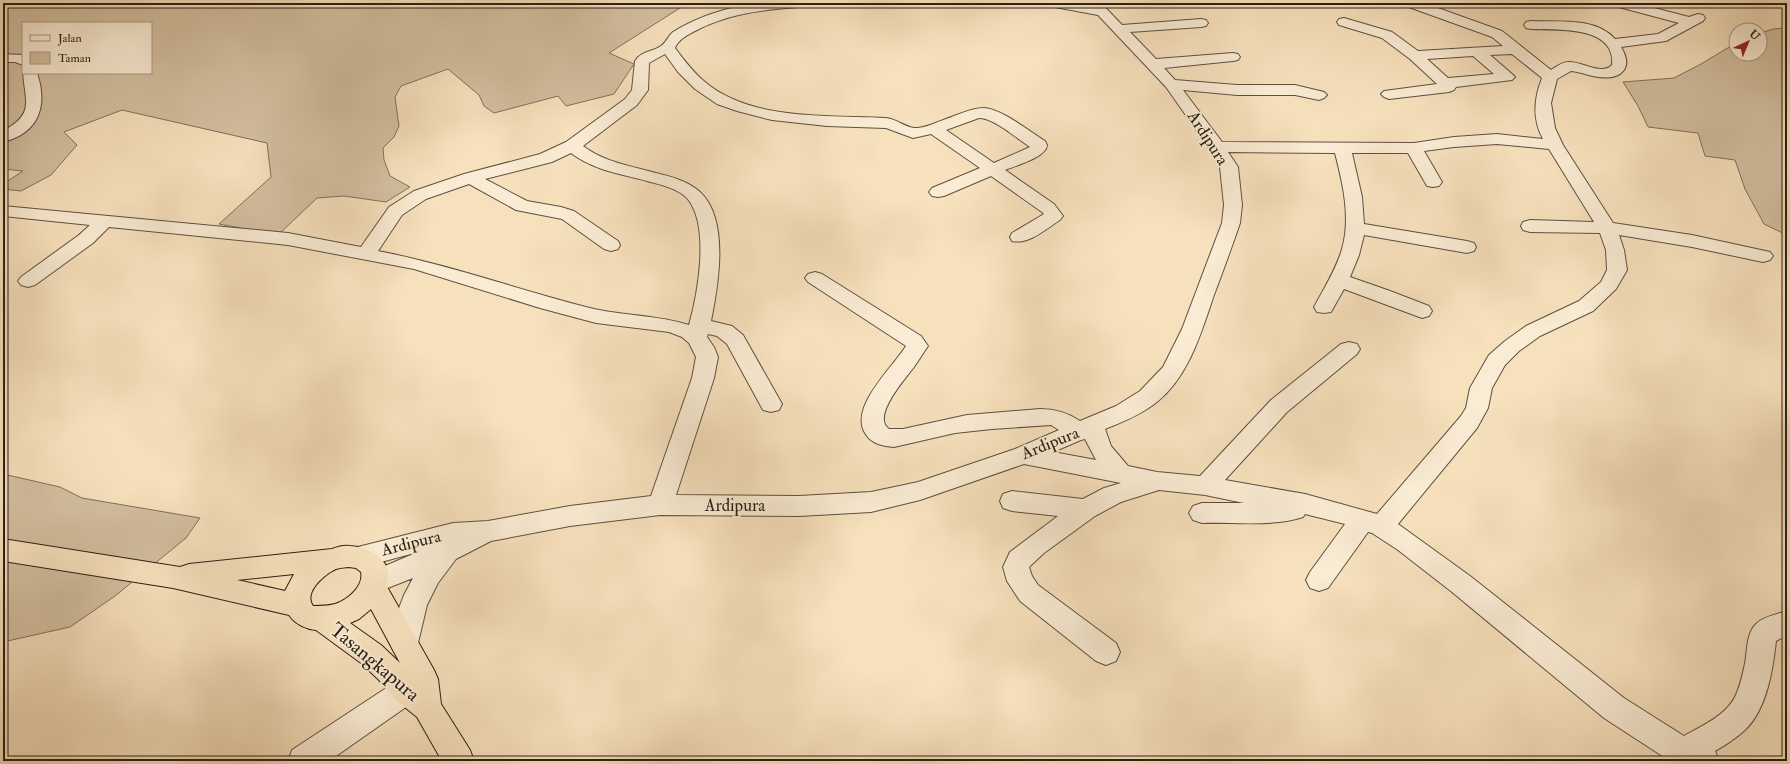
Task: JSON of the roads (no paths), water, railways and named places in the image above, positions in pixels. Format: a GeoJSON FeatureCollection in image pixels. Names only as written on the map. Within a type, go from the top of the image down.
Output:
{"type":"FeatureCollection","features":[{"type":"Feature","properties":{"kind":"highway"},"geometry":{"type":"LineString","coordinates":[[3,550],[173,577],[334,617],[347,612],[358,605],[367,596],[374,584],[376,574],[373,566],[367,560],[348,557],[173,577]]}},
{"type":"Feature","properties":{"kind":"highway"},"geometry":{"type":"LineString","coordinates":[[310,612],[296,598],[299,588],[305,578],[320,566],[348,557]]}},
{"type":"Feature","properties":{"kind":"highway","name":"Tasangkapura"},"geometry":{"type":"LineString","coordinates":[[374,584],[404,643],[419,692],[459,761]]}},
{"type":"Feature","properties":{"kind":"highway","name":"Tasangkapura"},"geometry":{"type":"LineString","coordinates":[[310,612],[371,654],[389,671],[419,692]]}},
{"type":"Feature","properties":{"kind":"street"},"geometry":{"type":"LineString","coordinates":[[668,48],[670,42],[677,36],[717,15],[742,9],[798,3]]}},
{"type":"Feature","properties":{"kind":"street"},"geometry":{"type":"LineString","coordinates":[[1055,3],[1097,7]]}},
{"type":"Feature","properties":{"kind":"street"},"geometry":{"type":"LineString","coordinates":[[1411,3],[1496,34],[1550,77]]}},
{"type":"Feature","properties":{"kind":"street"},"geometry":{"type":"LineString","coordinates":[[1612,44],[1661,38],[1694,20],[1620,3]]}},
{"type":"Feature","properties":{"kind":"street","name":"Ardipura"},"geometry":{"type":"LineString","coordinates":[[348,557],[453,533],[488,531],[570,516],[660,505],[799,506],[871,502],[920,491],[1023,455],[1124,412],[1148,397],[1159,387],[1172,371],[1192,329],[1231,223],[1233,205],[1232,187],[1229,167],[1217,147],[1171,84],[1154,64],[1097,7]]}},
{"type":"Feature","properties":{"kind":"street"},"geometry":{"type":"LineString","coordinates":[[1344,22],[1365,27],[1387,35],[1415,56],[1449,87],[1389,94]]}},
{"type":"Feature","properties":{"kind":"street"},"geometry":{"type":"LineString","coordinates":[[1119,29],[1201,23]]}},
{"type":"Feature","properties":{"kind":"street"},"geometry":{"type":"LineString","coordinates":[[1319,580],[1468,422],[1477,408],[1481,388],[1497,360],[1512,346],[1533,331],[1586,306],[1609,285],[1617,270],[1615,250],[1607,228],[1590,204],[1547,133],[1543,108],[1546,87],[1550,77],[1569,66],[1604,74],[1618,70],[1621,65],[1621,59],[1612,44],[1600,32],[1594,30],[1531,25]]}},
{"type":"Feature","properties":{"kind":"street"},"geometry":{"type":"LineString","coordinates":[[668,48],[683,69],[700,86],[723,101],[742,108],[772,114],[827,121],[888,123],[910,133],[934,129],[970,116],[985,113],[999,119],[1039,145],[1039,148],[1034,152],[938,192]]}},
{"type":"Feature","properties":{"kind":"street"},"geometry":{"type":"LineString","coordinates":[[366,254],[395,211],[407,203],[440,187],[546,158],[572,146],[631,102],[640,90],[642,61],[652,54],[668,48]]}},
{"type":"Feature","properties":{"kind":"street"},"geometry":{"type":"LineString","coordinates":[[1415,56],[1516,49]]}},
{"type":"Feature","properties":{"kind":"street"},"geometry":{"type":"LineString","coordinates":[[1446,83],[1507,77],[1476,52]]}},
{"type":"Feature","properties":{"kind":"street"},"geometry":{"type":"LineString","coordinates":[[3,58],[18,58],[22,60]]}},
{"type":"Feature","properties":{"kind":"street"},"geometry":{"type":"LineString","coordinates":[[1154,64],[1233,58]]}},
{"type":"Feature","properties":{"kind":"street"},"geometry":{"type":"LineString","coordinates":[[3,137],[18,129],[30,119],[34,106],[33,79],[30,74]]}},
{"type":"Feature","properties":{"kind":"street"},"geometry":{"type":"LineString","coordinates":[[1171,84],[1237,90],[1295,90],[1319,95]]}},
{"type":"Feature","properties":{"kind":"street"},"geometry":{"type":"LineString","coordinates":[[934,129],[1048,208],[1054,216],[1019,237]]}},
{"type":"Feature","properties":{"kind":"street"},"geometry":{"type":"LineString","coordinates":[[1217,147],[1414,148],[1454,142],[1491,139],[1555,145]]}},
{"type":"Feature","properties":{"kind":"street"},"geometry":{"type":"LineString","coordinates":[[572,146],[590,158],[608,166],[678,185],[687,190],[699,201],[705,217],[709,243],[710,274],[698,332],[707,357],[703,378],[660,505]]}},
{"type":"Feature","properties":{"kind":"street"},"geometry":{"type":"LineString","coordinates":[[1324,307],[1352,249],[1355,228],[1355,202],[1342,147]]}},
{"type":"Feature","properties":{"kind":"street"},"geometry":{"type":"LineString","coordinates":[[1414,148],[1433,182]]}},
{"type":"Feature","properties":{"kind":"street"},"geometry":{"type":"LineString","coordinates":[[470,178],[522,206],[561,212],[568,215],[611,245]]}},
{"type":"Feature","properties":{"kind":"street"},"geometry":{"type":"LineString","coordinates":[[3,211],[288,239],[417,264],[596,316],[671,326],[689,332],[723,330],[731,334],[736,340],[771,404]]}},
{"type":"Feature","properties":{"kind":"street"},"geometry":{"type":"LineString","coordinates":[[28,281],[86,238],[105,221]]}},
{"type":"Feature","properties":{"kind":"street"},"geometry":{"type":"LineString","coordinates":[[1530,226],[1607,228],[1692,241],[1763,256]]}},
{"type":"Feature","properties":{"kind":"street"},"geometry":{"type":"LineString","coordinates":[[1355,228],[1467,247]]}},
{"type":"Feature","properties":{"kind":"street"},"geometry":{"type":"LineString","coordinates":[[816,278],[914,341],[917,346],[879,400],[872,416],[873,428],[878,434],[887,438],[902,437],[956,425],[1052,416],[1086,428],[1096,440],[1105,457],[1121,474]]}},
{"type":"Feature","properties":{"kind":"street"},"geometry":{"type":"LineString","coordinates":[[1338,280],[1422,311]]}},
{"type":"Feature","properties":{"kind":"street"},"geometry":{"type":"LineString","coordinates":[[1204,486],[1279,406],[1349,349]]}},
{"type":"Feature","properties":{"kind":"street"},"geometry":{"type":"LineString","coordinates":[[1023,455],[1157,481],[1204,486],[1306,504],[1372,523],[1407,543],[1461,584],[1614,708],[1694,757],[1736,719],[1747,704],[1753,687],[1765,633],[1770,629],[1787,624]]}},
{"type":"Feature","properties":{"kind":"street"},"geometry":{"type":"LineString","coordinates":[[1106,652],[1029,593],[1020,581],[1016,567],[1019,560],[1086,509],[1113,496],[1157,481]]}},
{"type":"Feature","properties":{"kind":"street"},"geometry":{"type":"LineString","coordinates":[[1012,501],[1086,509]]}},
{"type":"Feature","properties":{"kind":"street"},"geometry":{"type":"LineString","coordinates":[[1202,513],[1288,511],[1306,504]]}},
{"type":"Feature","properties":{"kind":"street","name":"Ardipura"},"geometry":{"type":"LineString","coordinates":[[374,584],[449,552],[488,531]]}},
{"type":"Feature","properties":{"kind":"street"},"geometry":{"type":"LineString","coordinates":[[404,643],[407,626],[417,594],[429,574],[449,552]]}},
{"type":"Feature","properties":{"kind":"street"},"geometry":{"type":"LineString","coordinates":[[303,761],[419,692]]}}]}
